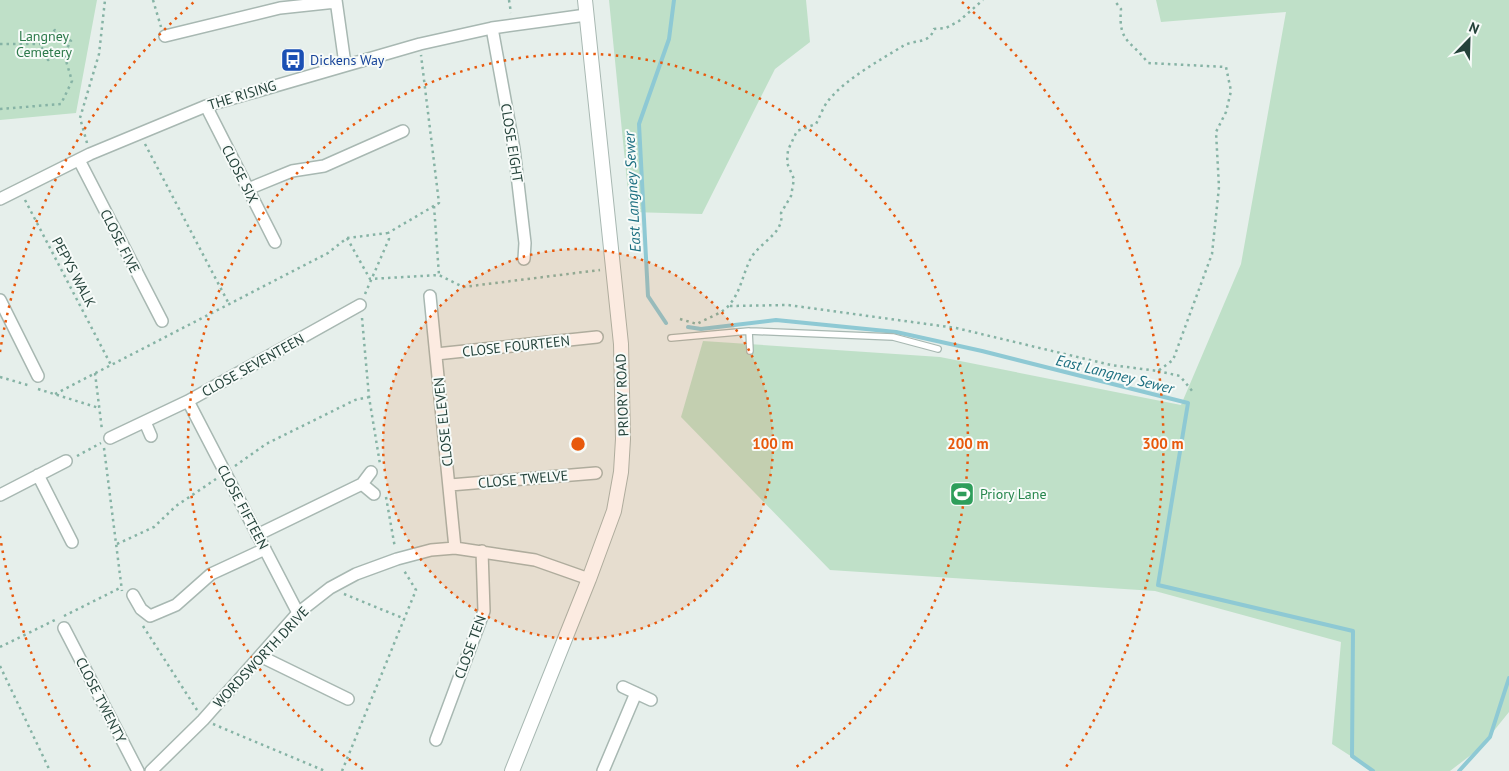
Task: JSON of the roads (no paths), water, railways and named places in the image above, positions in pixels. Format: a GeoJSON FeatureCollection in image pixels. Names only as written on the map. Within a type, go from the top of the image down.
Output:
{"type":"FeatureCollection","features":[{"type":"Feature","properties":{"kind":"street","name":"PRIORY ROAD"},"geometry":{"type":"LineString","coordinates":[[512,771],[589,579],[614,511],[622,464],[624,440],[620,344],[585,0]]}},
{"type":"Feature","properties":{"kind":"street"},"geometry":{"type":"LineString","coordinates":[[164,36],[280,8],[336,1],[345,64]]}},
{"type":"Feature","properties":{"kind":"street","name":"THE RISING"},"geometry":{"type":"LineString","coordinates":[[0,199],[90,154],[206,106],[345,64],[420,44],[492,28],[586,15]]}},
{"type":"Feature","properties":{"kind":"street","name":"CLOSE EIGHT"},"geometry":{"type":"LineString","coordinates":[[492,28],[514,149],[525,243],[524,259]]}},
{"type":"Feature","properties":{"kind":"street","name":"CLOSE SIX"},"geometry":{"type":"LineString","coordinates":[[206,106],[275,242]]}},
{"type":"Feature","properties":{"kind":"street"},"geometry":{"type":"LineString","coordinates":[[248,189],[292,171],[324,166],[403,131]]}},
{"type":"Feature","properties":{"kind":"street","name":"CLOSE FIVE"},"geometry":{"type":"LineString","coordinates":[[79,160],[162,321]]}},
{"type":"Feature","properties":{"kind":"street","name":"CLOSE ELEVEN"},"geometry":{"type":"LineString","coordinates":[[430,296],[455,548]]}},
{"type":"Feature","properties":{"kind":"street"},"geometry":{"type":"LineString","coordinates":[[0,300],[38,376]]}},
{"type":"Feature","properties":{"kind":"street","name":"CLOSE SEVENTEEN"},"geometry":{"type":"LineString","coordinates":[[110,438],[188,401],[360,305]]}},
{"type":"Feature","properties":{"kind":"street","name":"CLOSE FOURTEEN"},"geometry":{"type":"LineString","coordinates":[[436,354],[597,337]]}},
{"type":"Feature","properties":{"kind":"street","name":"CLOSE FIFTEEN"},"geometry":{"type":"LineString","coordinates":[[188,401],[298,613]]}},
{"type":"Feature","properties":{"kind":"street"},"geometry":{"type":"LineString","coordinates":[[145,422],[151,436]]}},
{"type":"Feature","properties":{"kind":"street"},"geometry":{"type":"LineString","coordinates":[[0,495],[66,461]]}},
{"type":"Feature","properties":{"kind":"street"},"geometry":{"type":"LineString","coordinates":[[257,535],[362,484],[377,473]]}},
{"type":"Feature","properties":{"kind":"street","name":"CLOSE TWELVE"},"geometry":{"type":"LineString","coordinates":[[450,485],[596,473]]}},
{"type":"Feature","properties":{"kind":"street"},"geometry":{"type":"LineString","coordinates":[[38,476],[72,542]]}},
{"type":"Feature","properties":{"kind":"street"},"geometry":{"type":"LineString","coordinates":[[362,484],[380,493]]}},
{"type":"Feature","properties":{"kind":"street"},"geometry":{"type":"LineString","coordinates":[[133,594],[142,609],[150,616],[174,613],[211,574],[265,548]]}},
{"type":"Feature","properties":{"kind":"street","name":"WORDSWORTH DRIVE"},"geometry":{"type":"LineString","coordinates":[[151,771],[203,720],[298,613],[330,588],[356,574],[396,559],[432,550],[455,548],[535,560],[589,579]]}},
{"type":"Feature","properties":{"kind":"street","name":"CLOSE TEN"},"geometry":{"type":"LineString","coordinates":[[436,740],[484,611],[482,551]]}},
{"type":"Feature","properties":{"kind":"street","name":"CLOSE TWENTY"},"geometry":{"type":"LineString","coordinates":[[64,628],[138,771]]}},
{"type":"Feature","properties":{"kind":"street"},"geometry":{"type":"LineString","coordinates":[[260,656],[348,699]]}},
{"type":"Feature","properties":{"kind":"street"},"geometry":{"type":"LineString","coordinates":[[623,687],[651,700]]}},
{"type":"Feature","properties":{"kind":"street"},"geometry":{"type":"LineString","coordinates":[[603,771],[636,693]]}},
{"type":"Feature","properties":{"kind":"lane"},"geometry":{"type":"LineString","coordinates":[[749,331],[750,351]]}},
{"type":"Feature","properties":{"kind":"lane"},"geometry":{"type":"LineString","coordinates":[[671,338],[749,331],[893,337],[938,349]]}},
{"type":"Feature","properties":{"kind":"waterway","name":"East Langney Sewer"},"geometry":{"type":"LineString","coordinates":[[666,323],[648,296],[639,124],[669,39],[674,0]]}},
{"type":"Feature","properties":{"kind":"waterway","name":"East Langney Sewer"},"geometry":{"type":"LineString","coordinates":[[688,327],[701,329],[776,320],[896,332],[982,351],[1188,403],[1158,585],[1353,631],[1352,756],[1373,771]]}},
{"type":"Feature","properties":{"kind":"waterway","name":"East Langney Sewer"},"geometry":{"type":"LineString","coordinates":[[1459,771],[1490,737],[1509,678]]}},
{"type":"Feature","properties":{"kind":"place","name":"Dickens Way"},"geometry":{"type":"Point","coordinates":[293,60]}},
{"type":"Feature","properties":{"kind":"place","name":"Priory Lane"},"geometry":{"type":"Point","coordinates":[962,494]}},
{"type":"Feature","properties":{"kind":"park label","name":"Langney Cemetery"},"geometry":{"type":"Point","coordinates":[44,44]}}]}
